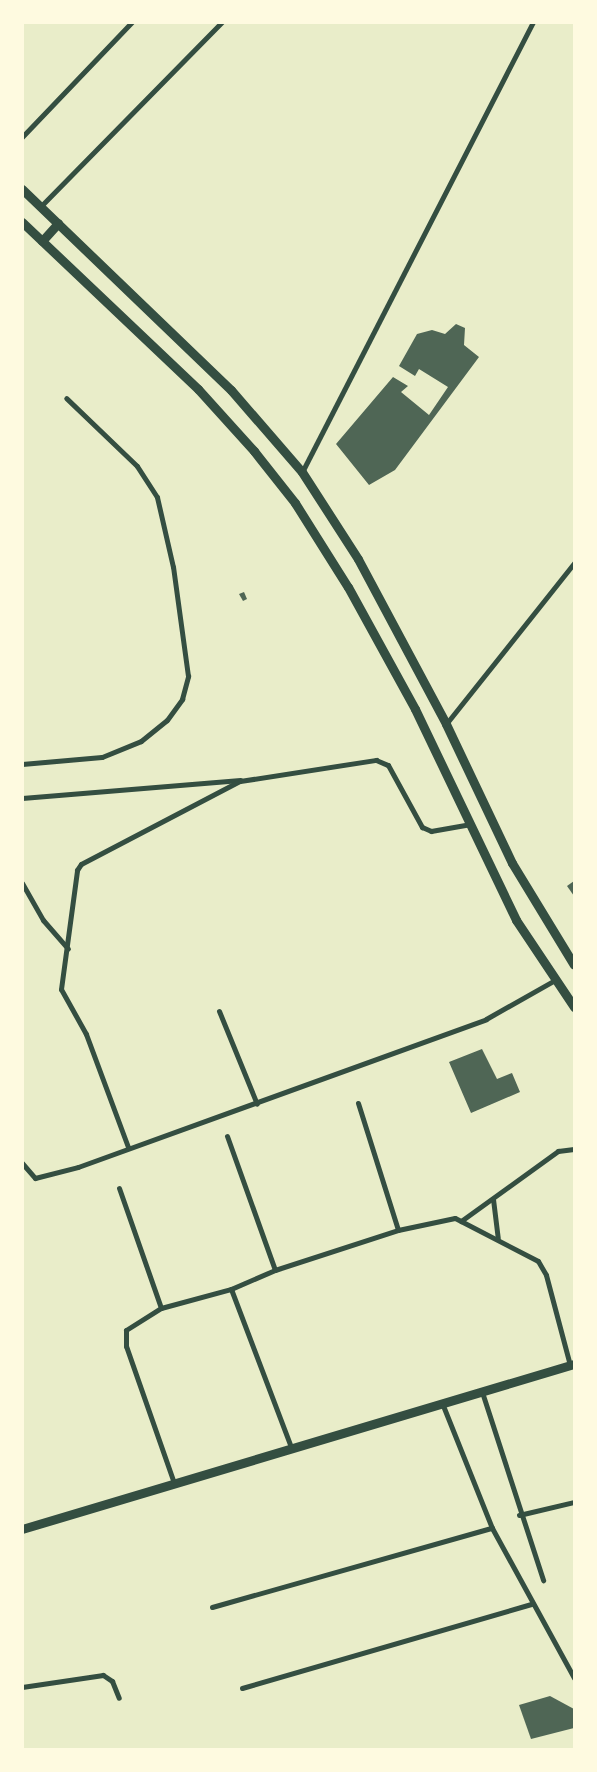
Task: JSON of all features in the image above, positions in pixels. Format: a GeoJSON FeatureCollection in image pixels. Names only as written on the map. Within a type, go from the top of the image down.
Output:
{"type":"FeatureCollection","features":[{"type":"Feature","properties":{"kind":"main road"},"geometry":{"type":"LineString","coordinates":[[22,189],[231,390],[302,472],[358,559],[446,724],[512,864],[574,962]]}},
{"type":"Feature","properties":{"kind":"main road"},"geometry":{"type":"LineString","coordinates":[[22,222],[198,389],[254,451],[295,503],[369,624],[516,920],[574,1007]]}},
{"type":"Feature","properties":{"kind":"main road"},"geometry":{"type":"LineString","coordinates":[[42,241],[58,223]]}},
{"type":"Feature","properties":{"kind":"main road"},"geometry":{"type":"LineString","coordinates":[[22,1529],[292,1450],[481,1390],[572,1365]]}},
{"type":"Feature","properties":{"kind":"street"},"geometry":{"type":"LineString","coordinates":[[22,138],[132,22]]}},
{"type":"Feature","properties":{"kind":"street"},"geometry":{"type":"LineString","coordinates":[[41,206],[222,22]]}},
{"type":"Feature","properties":{"kind":"street"},"geometry":{"type":"LineString","coordinates":[[302,472],[533,22]]}},
{"type":"Feature","properties":{"kind":"street"},"geometry":{"type":"LineString","coordinates":[[22,764],[102,757],[141,741],[167,720],[182,699],[188,676],[173,567],[157,497],[137,466],[66,399]]}},
{"type":"Feature","properties":{"kind":"street"},"geometry":{"type":"LineString","coordinates":[[446,724],[574,563]]}},
{"type":"Feature","properties":{"kind":"street"},"geometry":{"type":"LineString","coordinates":[[22,798],[248,779],[384,762],[422,827],[431,831],[469,824]]}},
{"type":"Feature","properties":{"kind":"street"},"geometry":{"type":"LineString","coordinates":[[128,1147],[86,1034],[60,989],[68,949],[77,870],[81,864],[248,779]]}},
{"type":"Feature","properties":{"kind":"street"},"geometry":{"type":"LineString","coordinates":[[22,883],[43,920],[68,949]]}},
{"type":"Feature","properties":{"kind":"street"},"geometry":{"type":"LineString","coordinates":[[22,1163],[30,1176],[41,1178],[257,1104],[498,1014],[555,980]]}},
{"type":"Feature","properties":{"kind":"street"},"geometry":{"type":"LineString","coordinates":[[219,1011],[257,1104]]}},
{"type":"Feature","properties":{"kind":"street"},"geometry":{"type":"LineString","coordinates":[[358,1103],[398,1230]]}},
{"type":"Feature","properties":{"kind":"street"},"geometry":{"type":"LineString","coordinates":[[227,1136],[275,1270]]}},
{"type":"Feature","properties":{"kind":"street"},"geometry":{"type":"LineString","coordinates":[[461,1221],[558,1151],[574,1149]]}},
{"type":"Feature","properties":{"kind":"street"},"geometry":{"type":"LineString","coordinates":[[119,1188],[161,1308]]}},
{"type":"Feature","properties":{"kind":"street"},"geometry":{"type":"LineString","coordinates":[[493,1199],[498,1238]]}},
{"type":"Feature","properties":{"kind":"street"},"geometry":{"type":"LineString","coordinates":[[175,1485],[126,1346],[126,1330],[161,1308],[231,1289],[275,1270],[398,1230],[441,1219],[461,1221],[498,1238],[542,1266],[572,1365]]}},
{"type":"Feature","properties":{"kind":"street"},"geometry":{"type":"LineString","coordinates":[[231,1289],[292,1450]]}},
{"type":"Feature","properties":{"kind":"street"},"geometry":{"type":"LineString","coordinates":[[481,1390],[519,1515],[543,1581]]}},
{"type":"Feature","properties":{"kind":"street"},"geometry":{"type":"LineString","coordinates":[[442,1402],[492,1528],[574,1678]]}},
{"type":"Feature","properties":{"kind":"street"},"geometry":{"type":"LineString","coordinates":[[519,1515],[574,1502]]}},
{"type":"Feature","properties":{"kind":"street"},"geometry":{"type":"LineString","coordinates":[[212,1607],[492,1528]]}},
{"type":"Feature","properties":{"kind":"street"},"geometry":{"type":"LineString","coordinates":[[242,1688],[532,1604]]}},
{"type":"Feature","properties":{"kind":"street"},"geometry":{"type":"LineString","coordinates":[[22,1687],[103,1676],[112,1681],[119,1698]]}},
{"type":"Feature","properties":{"kind":"building"},"geometry":{"type":"Polygon","coordinates":[[[456,324],[465,328],[464,345],[479,357],[395,470],[369,485],[336,444],[393,377],[408,386],[401,392],[429,415],[448,387],[419,369],[415,376],[399,366],[417,334],[432,330],[445,334],[456,324]]]}},
{"type":"Feature","properties":{"kind":"building"},"geometry":{"type":"Polygon","coordinates":[[[244,592],[247,599],[243,601],[239,594],[244,592]]]}},
{"type":"Feature","properties":{"kind":"building"},"geometry":{"type":"Polygon","coordinates":[[[574,881],[574,896],[567,886],[574,881]]]}},
{"type":"Feature","properties":{"kind":"building"},"geometry":{"type":"Polygon","coordinates":[[[482,1049],[497,1079],[512,1073],[520,1092],[471,1113],[449,1062],[482,1049]]]}},
{"type":"Feature","properties":{"kind":"building"},"geometry":{"type":"Polygon","coordinates":[[[550,1696],[574,1709],[574,1728],[531,1739],[519,1705],[550,1696]]]}}]}
